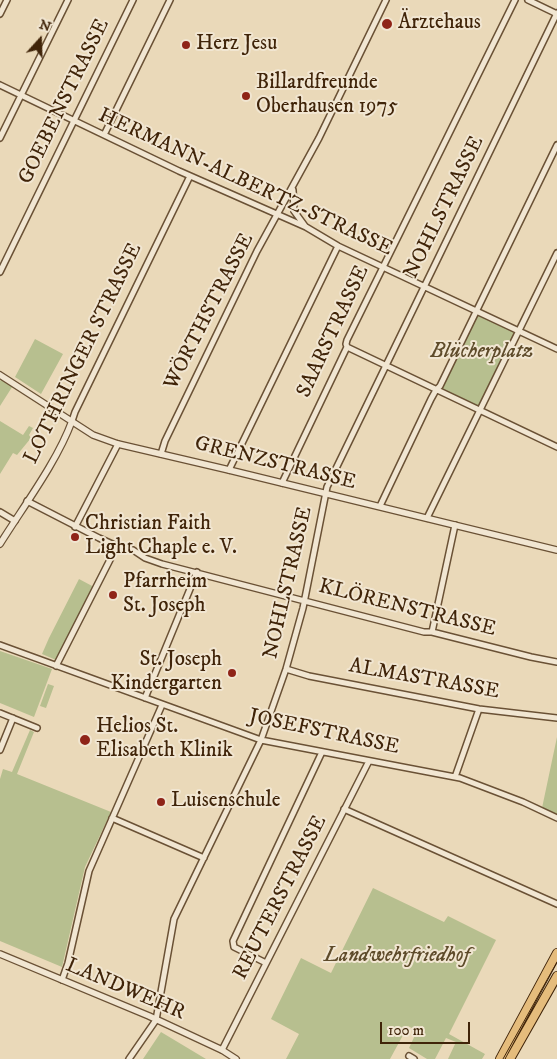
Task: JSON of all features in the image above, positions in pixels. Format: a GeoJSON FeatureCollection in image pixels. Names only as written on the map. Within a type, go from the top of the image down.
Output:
{"type":"FeatureCollection","features":[{"type":"Feature","properties":{"kind":"main road"},"geometry":{"type":"LineString","coordinates":[[500,1059],[557,953]]}},
{"type":"Feature","properties":{"kind":"main road"},"geometry":{"type":"LineString","coordinates":[[510,1059],[556,980]]}},
{"type":"Feature","properties":{"kind":"street"},"geometry":{"type":"LineString","coordinates":[[0,14],[7,0]]}},
{"type":"Feature","properties":{"kind":"street"},"geometry":{"type":"LineString","coordinates":[[0,138],[68,0]]}},
{"type":"Feature","properties":{"kind":"street","name":"GOEBENSTRASSE"},"geometry":{"type":"LineString","coordinates":[[0,272],[133,0]]}},
{"type":"Feature","properties":{"kind":"street"},"geometry":{"type":"LineString","coordinates":[[104,135],[170,0]]}},
{"type":"Feature","properties":{"kind":"street","name":"WÖRTHSTRASSE"},"geometry":{"type":"LineString","coordinates":[[161,454],[164,441],[257,251],[293,187],[386,0]]}},
{"type":"Feature","properties":{"kind":"street","name":"SAARSTRASSE"},"geometry":{"type":"LineString","coordinates":[[282,483],[347,347],[347,340],[515,0]]}},
{"type":"Feature","properties":{"kind":"street"},"geometry":{"type":"LineString","coordinates":[[528,0],[557,13]]}},
{"type":"Feature","properties":{"kind":"street","name":"NOHLSTRASSE"},"geometry":{"type":"LineString","coordinates":[[129,1059],[156,1020],[172,926],[261,740],[286,669],[304,600],[329,484],[557,13]]}},
{"type":"Feature","properties":{"kind":"street","name":"HERMANN-ALBERTZ-STRASSE"},"geometry":{"type":"LineString","coordinates":[[0,84],[190,176],[306,227],[338,246],[557,348]]}},
{"type":"Feature","properties":{"kind":"street"},"geometry":{"type":"LineString","coordinates":[[380,506],[557,145]]}},
{"type":"Feature","properties":{"kind":"street","name":"LOTHRINGER STRASSE"},"geometry":{"type":"LineString","coordinates":[[0,544],[67,434],[75,412],[117,323],[190,176]]}},
{"type":"Feature","properties":{"kind":"street"},"geometry":{"type":"LineString","coordinates":[[293,187],[294,210],[306,227]]}},
{"type":"Feature","properties":{"kind":"street"},"geometry":{"type":"LineString","coordinates":[[229,470],[338,246]]}},
{"type":"Feature","properties":{"kind":"street"},"geometry":{"type":"LineString","coordinates":[[427,518],[557,253]]}},
{"type":"Feature","properties":{"kind":"street"},"geometry":{"type":"LineString","coordinates":[[347,347],[557,447]]}},
{"type":"Feature","properties":{"kind":"street","name":"GRENZSTRASSE"},"geometry":{"type":"LineString","coordinates":[[0,374],[93,435],[118,444],[557,550]]}},
{"type":"Feature","properties":{"kind":"street"},"geometry":{"type":"LineString","coordinates":[[75,526],[118,444]]}},
{"type":"Feature","properties":{"kind":"street","name":"KLÖRENSTRASSE"},"geometry":{"type":"LineString","coordinates":[[27,501],[117,546],[132,550],[154,561],[424,632],[432,632],[538,659],[557,662]]}},
{"type":"Feature","properties":{"kind":"street"},"geometry":{"type":"LineString","coordinates":[[0,512],[14,521]]}},
{"type":"Feature","properties":{"kind":"street"},"geometry":{"type":"LineString","coordinates":[[432,632],[455,525]]}},
{"type":"Feature","properties":{"kind":"street"},"geometry":{"type":"LineString","coordinates":[[56,666],[117,546]]}},
{"type":"Feature","properties":{"kind":"street"},"geometry":{"type":"LineString","coordinates":[[145,698],[197,572]]}},
{"type":"Feature","properties":{"kind":"street","name":"JOSEFSTRASSE"},"geometry":{"type":"LineString","coordinates":[[0,645],[261,740],[455,777],[483,786],[557,818]]}},
{"type":"Feature","properties":{"kind":"street","name":"ALMASTRASSE"},"geometry":{"type":"LineString","coordinates":[[286,669],[309,676],[479,709],[557,718]]}},
{"type":"Feature","properties":{"kind":"street"},"geometry":{"type":"LineString","coordinates":[[62,980],[68,963],[87,877],[162,705]]}},
{"type":"Feature","properties":{"kind":"street"},"geometry":{"type":"LineString","coordinates":[[455,777],[479,709]]}},
{"type":"Feature","properties":{"kind":"street"},"geometry":{"type":"LineString","coordinates":[[0,713],[36,728]]}},
{"type":"Feature","properties":{"kind":"street"},"geometry":{"type":"LineString","coordinates":[[0,750],[13,718]]}},
{"type":"Feature","properties":{"kind":"street"},"geometry":{"type":"LineString","coordinates":[[266,963],[234,947],[233,941],[322,752]]}},
{"type":"Feature","properties":{"kind":"street","name":"REUTERSTRASSE"},"geometry":{"type":"LineString","coordinates":[[222,1050],[369,761]]}},
{"type":"Feature","properties":{"kind":"street"},"geometry":{"type":"LineString","coordinates":[[344,809],[557,904]]}},
{"type":"Feature","properties":{"kind":"street"},"geometry":{"type":"LineString","coordinates":[[112,818],[204,858]]}},
{"type":"Feature","properties":{"kind":"street","name":"LANDWEHR"},"geometry":{"type":"LineString","coordinates":[[0,954],[156,1020],[222,1050],[236,1059]]}},
{"type":"Feature","properties":{"kind":"street"},"geometry":{"type":"LineString","coordinates":[[545,977],[556,980]]}},
{"type":"Feature","properties":{"kind":"green space","name":"Blücherplatz"},"geometry":{"type":"Polygon","coordinates":[[[477,311],[519,330],[480,410],[436,390],[477,311]]]}},
{"type":"Feature","properties":{"kind":"green space"},"geometry":{"type":"Polygon","coordinates":[[[35,339],[63,354],[41,394],[15,377],[35,339]]]}},
{"type":"Feature","properties":{"kind":"green space"},"geometry":{"type":"Polygon","coordinates":[[[3,377],[14,384],[0,406],[0,381],[3,377]]]}},
{"type":"Feature","properties":{"kind":"green space"},"geometry":{"type":"Polygon","coordinates":[[[0,421],[23,435],[29,426],[33,428],[29,435],[31,438],[17,455],[13,453],[0,474],[0,421]]]}},
{"type":"Feature","properties":{"kind":"green space"},"geometry":{"type":"Polygon","coordinates":[[[79,579],[94,587],[56,660],[42,654],[79,579]]]}},
{"type":"Feature","properties":{"kind":"green space"},"geometry":{"type":"Polygon","coordinates":[[[0,651],[52,669],[34,717],[0,703],[0,651]]]}},
{"type":"Feature","properties":{"kind":"green space"},"geometry":{"type":"Polygon","coordinates":[[[48,684],[54,686],[46,708],[40,706],[48,684]]]}},
{"type":"Feature","properties":{"kind":"green space"},"geometry":{"type":"Polygon","coordinates":[[[30,730],[34,732],[17,774],[111,812],[85,867],[62,967],[0,941],[0,779],[3,769],[12,772],[30,730]]]}},
{"type":"Feature","properties":{"kind":"green space"},"geometry":{"type":"Polygon","coordinates":[[[557,737],[557,815],[542,808],[557,737]]]}},
{"type":"Feature","properties":{"kind":"green space","name":"Landwehrfriedhof"},"geometry":{"type":"Polygon","coordinates":[[[373,888],[444,922],[448,916],[496,940],[449,1034],[485,1054],[482,1059],[448,1059],[456,1042],[446,1038],[435,1059],[427,1059],[409,1048],[417,1031],[408,1026],[390,1059],[286,1059],[299,1034],[271,1019],[301,958],[331,973],[373,888]]]}},
{"type":"Feature","properties":{"kind":"green space"},"geometry":{"type":"Polygon","coordinates":[[[161,1032],[206,1059],[143,1059],[161,1032]]]}},
{"type":"Feature","properties":{"kind":"tram line"},"geometry":{"type":"LineString","coordinates":[[503,1059],[557,962]]}},
{"type":"Feature","properties":{"kind":"place","name":"Ärztehaus"},"geometry":{"type":"Point","coordinates":[387,24]}},
{"type":"Feature","properties":{"kind":"place","name":"Herz Jesu"},"geometry":{"type":"Point","coordinates":[186,45]}},
{"type":"Feature","properties":{"kind":"place","name":"Billardfreunde Oberhausen 1975"},"geometry":{"type":"Point","coordinates":[246,96]}},
{"type":"Feature","properties":{"kind":"place","name":"Christian Faith Light Chaple e. V."},"geometry":{"type":"Point","coordinates":[75,537]}},
{"type":"Feature","properties":{"kind":"place","name":"Pfarrheim St. Joseph"},"geometry":{"type":"Point","coordinates":[113,595]}},
{"type":"Feature","properties":{"kind":"place","name":"St. Joseph Kindergarten"},"geometry":{"type":"Point","coordinates":[232,673]}},
{"type":"Feature","properties":{"kind":"place","name":"Helios St. Elisabeth Klinik"},"geometry":{"type":"Point","coordinates":[85,740]}},
{"type":"Feature","properties":{"kind":"place","name":"Luisenschule"},"geometry":{"type":"Point","coordinates":[161,802]}}]}
